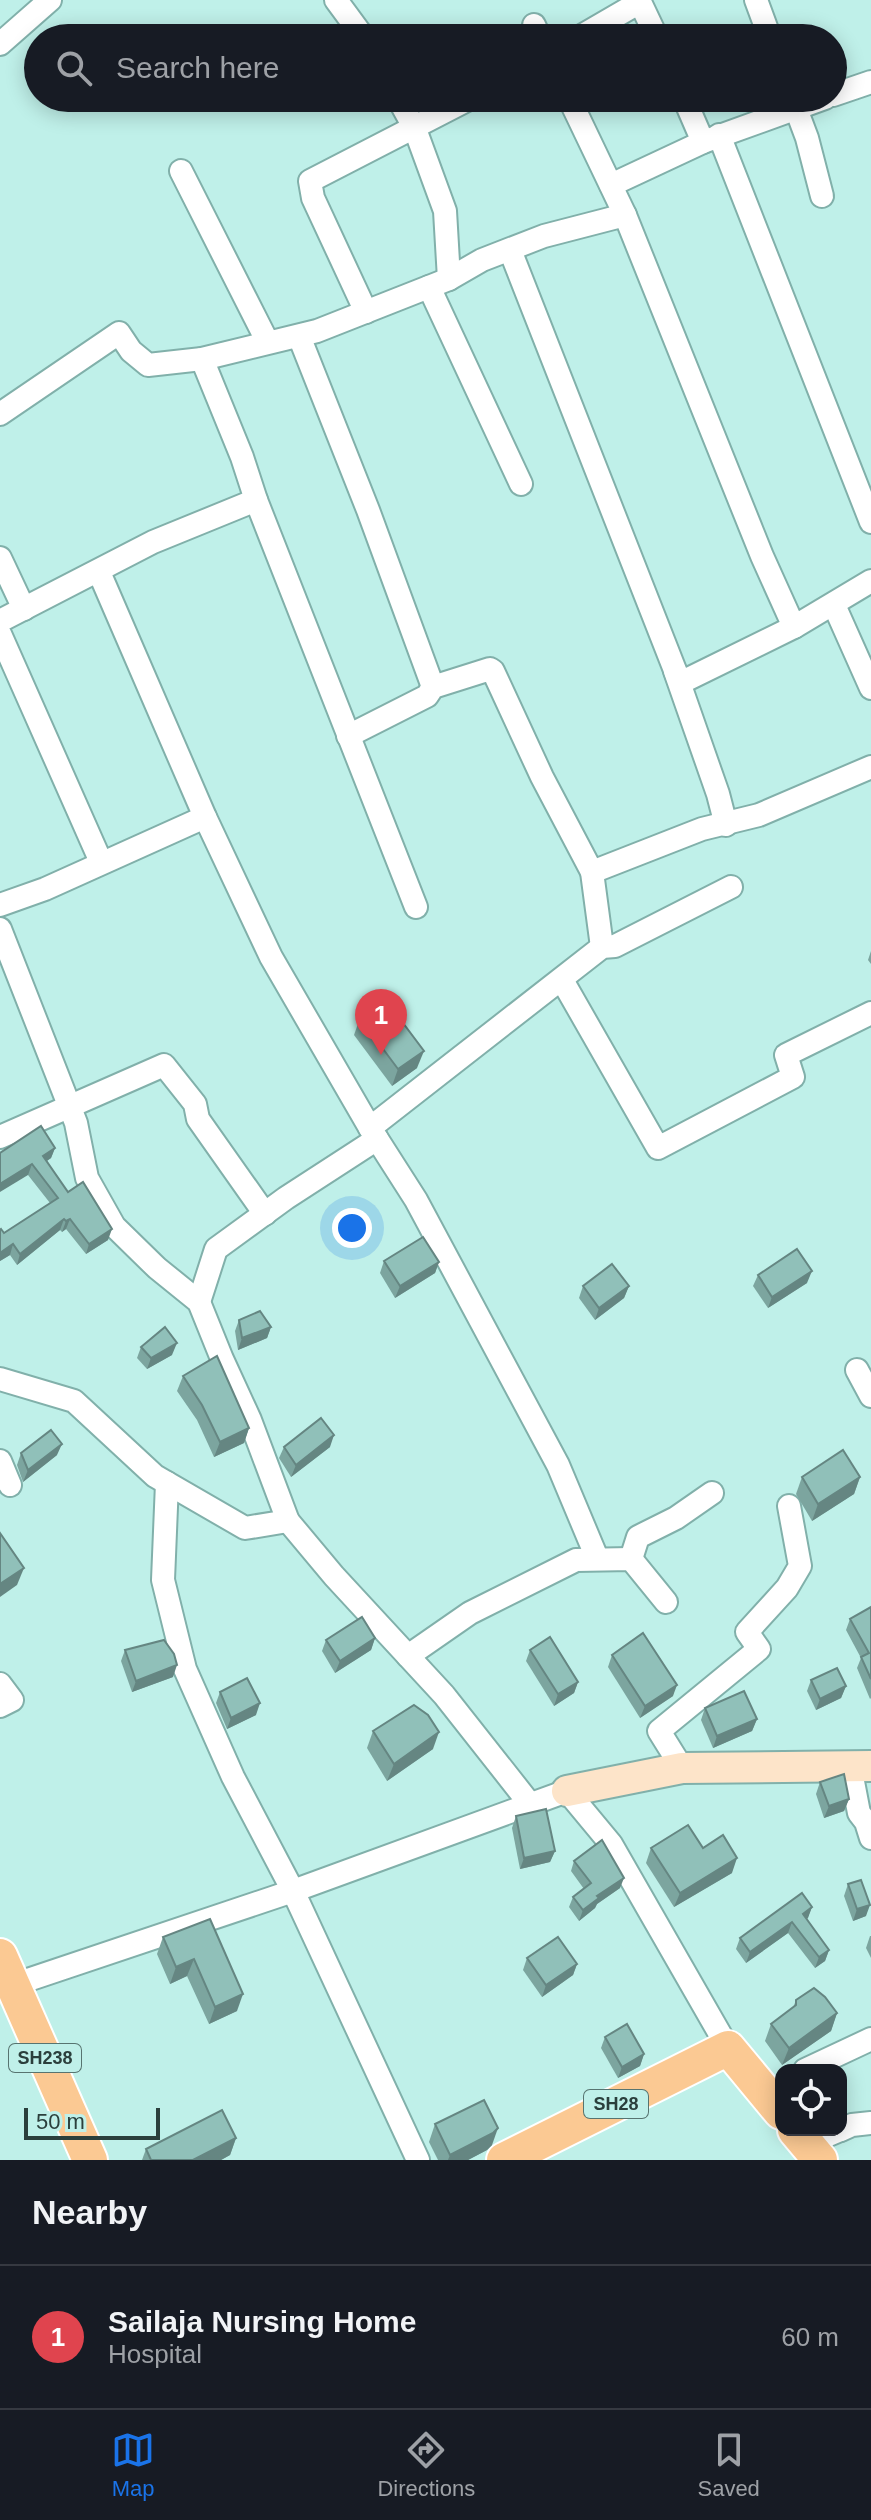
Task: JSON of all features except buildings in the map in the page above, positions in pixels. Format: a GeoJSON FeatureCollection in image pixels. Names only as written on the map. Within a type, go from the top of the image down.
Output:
{"type":"FeatureCollection","features":[{"type":"Feature","properties":{"kind":"main road","name":"SH238"},"geometry":{"type":"LineString","coordinates":[[4,1977],[90,2160]]}},
{"type":"Feature","properties":{"kind":"main road"},"geometry":{"type":"LineString","coordinates":[[728,2048],[775,2095]]}},
{"type":"Feature","properties":{"kind":"main road","name":"SH28"},"geometry":{"type":"LineString","coordinates":[[504,2160],[728,2048]]}},
{"type":"Feature","properties":{"kind":"street"},"geometry":{"type":"LineString","coordinates":[[0,44],[50,0]]}},
{"type":"Feature","properties":{"kind":"street"},"geometry":{"type":"LineString","coordinates":[[336,0],[354,24]]}},
{"type":"Feature","properties":{"kind":"street"},"geometry":{"type":"LineString","coordinates":[[756,0],[765,24]]}},
{"type":"Feature","properties":{"kind":"street"},"geometry":{"type":"LineString","coordinates":[[602,24],[640,2],[650,24]]}},
{"type":"Feature","properties":{"kind":"street"},"geometry":{"type":"LineString","coordinates":[[847,90],[871,82]]}},
{"type":"Feature","properties":{"kind":"street"},"geometry":{"type":"LineString","coordinates":[[406,112],[445,211],[439,283],[521,484]]}},
{"type":"Feature","properties":{"kind":"street"},"geometry":{"type":"LineString","coordinates":[[366,312],[313,198],[310,181],[446,112]]}},
{"type":"Feature","properties":{"kind":"street"},"geometry":{"type":"LineString","coordinates":[[576,112],[625,215],[762,556],[794,627]]}},
{"type":"Feature","properties":{"kind":"street"},"geometry":{"type":"LineString","coordinates":[[693,112],[711,139],[871,522]]}},
{"type":"Feature","properties":{"kind":"street"},"geometry":{"type":"LineString","coordinates":[[611,185],[773,112]]}},
{"type":"Feature","properties":{"kind":"street"},"geometry":{"type":"LineString","coordinates":[[797,112],[822,196]]}},
{"type":"Feature","properties":{"kind":"street"},"geometry":{"type":"LineString","coordinates":[[181,171],[267,341]]}},
{"type":"Feature","properties":{"kind":"street"},"geometry":{"type":"LineString","coordinates":[[0,414],[119,333],[131,351],[148,365],[202,359],[267,341],[299,336],[439,283],[482,260],[544,236],[625,215]]}},
{"type":"Feature","properties":{"kind":"street"},"geometry":{"type":"LineString","coordinates":[[510,250],[680,683],[794,627],[871,581]]}},
{"type":"Feature","properties":{"kind":"street"},"geometry":{"type":"LineString","coordinates":[[299,336],[368,510],[433,687]]}},
{"type":"Feature","properties":{"kind":"street"},"geometry":{"type":"LineString","coordinates":[[202,359],[416,907]]}},
{"type":"Feature","properties":{"kind":"street"},"geometry":{"type":"LineString","coordinates":[[0,621],[153,542],[256,500]]}},
{"type":"Feature","properties":{"kind":"street"},"geometry":{"type":"LineString","coordinates":[[0,558],[24,609]]}},
{"type":"Feature","properties":{"kind":"street"},"geometry":{"type":"LineString","coordinates":[[99,572],[205,817],[271,957],[416,1200],[558,1465],[597,1558]]}},
{"type":"Feature","properties":{"kind":"street"},"geometry":{"type":"LineString","coordinates":[[834,605],[871,688]]}},
{"type":"Feature","properties":{"kind":"street"},"geometry":{"type":"LineString","coordinates":[[0,634],[101,862]]}},
{"type":"Feature","properties":{"kind":"street"},"geometry":{"type":"LineString","coordinates":[[663,638],[726,825]]}},
{"type":"Feature","properties":{"kind":"street"},"geometry":{"type":"LineString","coordinates":[[348,736],[427,696],[433,687],[490,669],[493,671],[542,777],[592,872],[602,947]]}},
{"type":"Feature","properties":{"kind":"street"},"geometry":{"type":"LineString","coordinates":[[592,872],[702,829],[759,815],[871,767]]}},
{"type":"Feature","properties":{"kind":"street"},"geometry":{"type":"LineString","coordinates":[[0,905],[45,889],[205,817]]}},
{"type":"Feature","properties":{"kind":"street"},"geometry":{"type":"LineString","coordinates":[[199,1302],[216,1249],[374,1133],[602,947],[615,946],[731,887]]}},
{"type":"Feature","properties":{"kind":"street"},"geometry":{"type":"LineString","coordinates":[[0,929],[76,1123],[87,1178],[114,1226],[157,1268],[199,1302],[250,1420],[288,1521],[334,1576],[444,1695],[530,1804]]}},
{"type":"Feature","properties":{"kind":"street"},"geometry":{"type":"LineString","coordinates":[[562,980],[658,1148],[793,1077],[786,1055],[871,1013]]}},
{"type":"Feature","properties":{"kind":"street"},"geometry":{"type":"LineString","coordinates":[[0,1137],[164,1065],[195,1104],[198,1119],[265,1214]]}},
{"type":"Feature","properties":{"kind":"street"},"geometry":{"type":"LineString","coordinates":[[857,1370],[871,1396]]}},
{"type":"Feature","properties":{"kind":"street"},"geometry":{"type":"LineString","coordinates":[[0,1379],[74,1401],[155,1476],[245,1528],[288,1521]]}},
{"type":"Feature","properties":{"kind":"street"},"geometry":{"type":"LineString","coordinates":[[0,1461],[10,1485]]}},
{"type":"Feature","properties":{"kind":"street"},"geometry":{"type":"LineString","coordinates":[[167,1483],[163,1580],[185,1669],[233,1777],[293,1891],[418,2160]]}},
{"type":"Feature","properties":{"kind":"street"},"geometry":{"type":"LineString","coordinates":[[631,1559],[638,1537],[676,1518],[712,1493]]}},
{"type":"Feature","properties":{"kind":"street"},"geometry":{"type":"LineString","coordinates":[[682,1768],[659,1731],[759,1649],[747,1632],[787,1588],[800,1566],[789,1506]]}},
{"type":"Feature","properties":{"kind":"street"},"geometry":{"type":"LineString","coordinates":[[408,1656],[470,1613],[576,1560],[631,1559],[666,1602]]}},
{"type":"Feature","properties":{"kind":"street"},"geometry":{"type":"LineString","coordinates":[[0,1684],[12,1700],[0,1706]]}},
{"type":"Feature","properties":{"kind":"street"},"geometry":{"type":"LineString","coordinates":[[4,1977],[293,1891],[567,1791],[682,1768],[860,1766],[859,1813],[866,1822],[871,1838]]}},
{"type":"Feature","properties":{"kind":"street"},"geometry":{"type":"LineString","coordinates":[[567,1791],[611,1844],[728,2048]]}},
{"type":"Feature","properties":{"kind":"street"},"geometry":{"type":"LineString","coordinates":[[818,2064],[871,2039]]}},
{"type":"Feature","properties":{"kind":"street"},"geometry":{"type":"LineString","coordinates":[[847,2127],[871,2123]]}},
{"type":"Feature","properties":{"kind":"street"},"geometry":{"type":"LineString","coordinates":[[807,2145],[827,2136]]}},
{"type":"Feature","properties":{"kind":"place","name":"Sailaja Nursing Home"},"geometry":{"type":"Point","coordinates":[381,1055]}}]}
